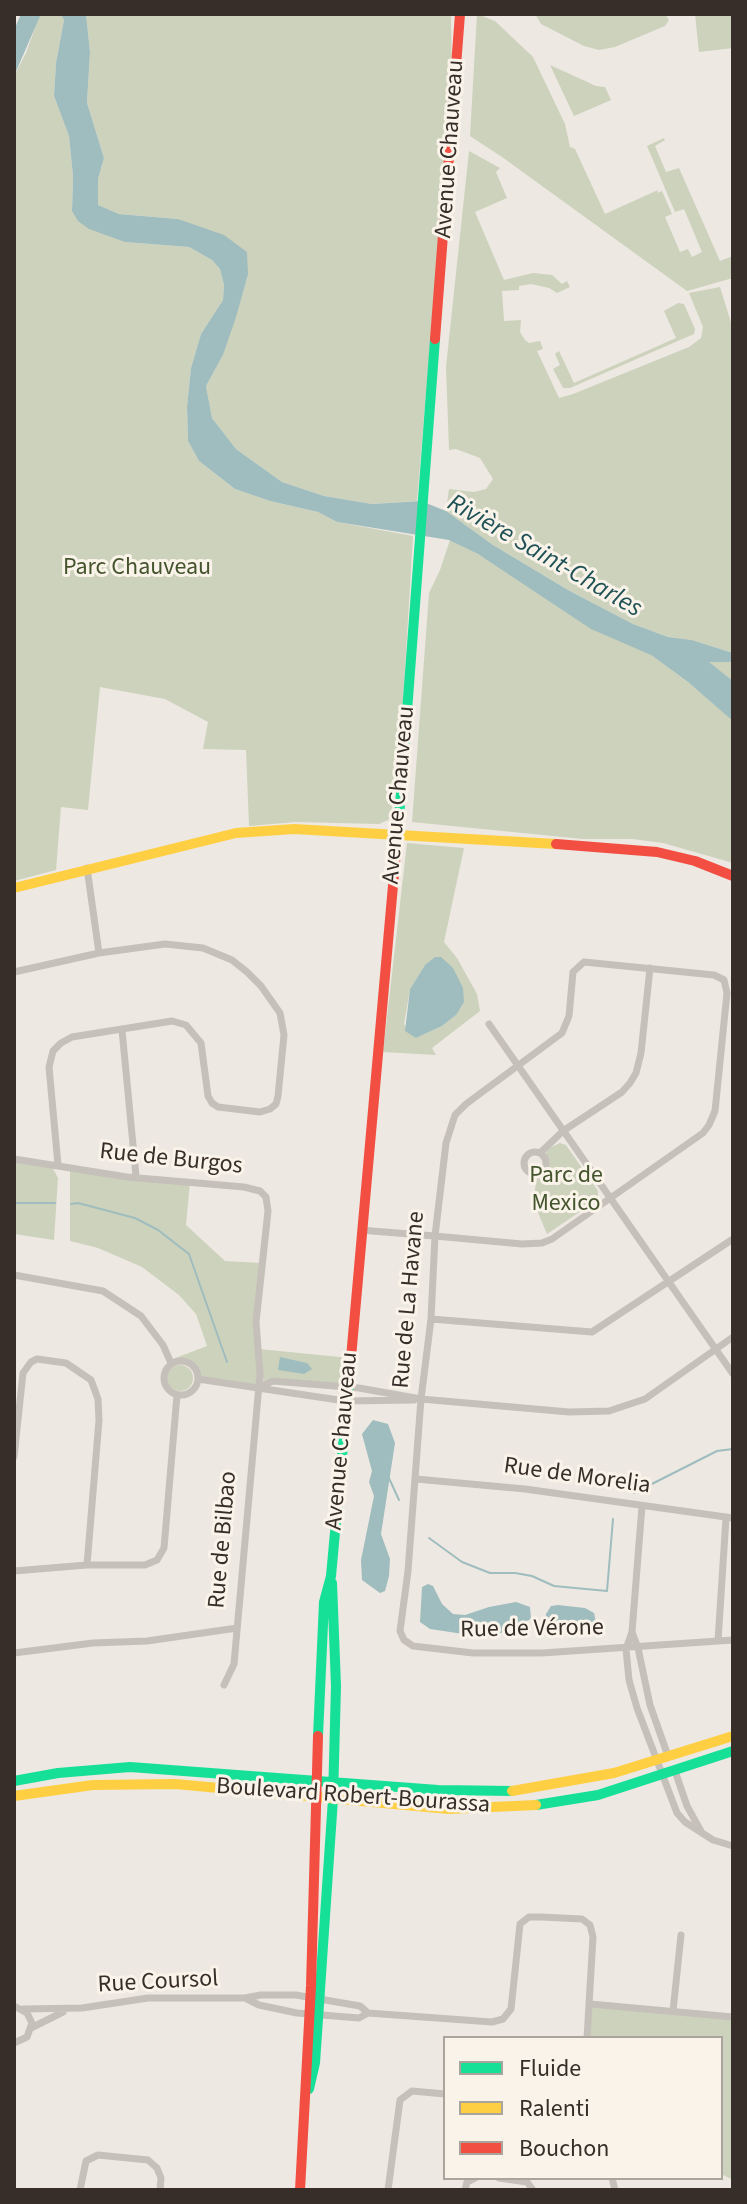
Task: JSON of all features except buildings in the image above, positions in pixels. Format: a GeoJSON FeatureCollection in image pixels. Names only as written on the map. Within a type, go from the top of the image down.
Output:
{"type":"FeatureCollection","features":[{"type":"Feature","properties":{"kind":"main road","name":"Avenue Chauveau"},"geometry":{"type":"LineString","coordinates":[[315,1998],[321,1637],[324,1602],[331,1576],[398,833],[460,14]]}},
{"type":"Feature","properties":{"kind":"main road"},"geometry":{"type":"LineString","coordinates":[[14,888],[236,833],[294,829],[398,833],[657,852],[695,861],[733,876]]}},
{"type":"Feature","properties":{"kind":"main road","name":"Avenue Chauveau"},"geometry":{"type":"LineString","coordinates":[[315,1998],[334,1782],[336,1686],[331,1576]]}},
{"type":"Feature","properties":{"kind":"main road","name":"Boulevard Robert-Bourassa"},"geometry":{"type":"LineString","coordinates":[[14,1781],[58,1773],[130,1767],[453,1791],[508,1792],[552,1786],[657,1761],[733,1736]]}},
{"type":"Feature","properties":{"kind":"main road","name":"Boulevard Robert-Bourassa"},"geometry":{"type":"LineString","coordinates":[[14,1796],[60,1788],[175,1784],[449,1809],[510,1808],[558,1803],[622,1789],[733,1751]]}},
{"type":"Feature","properties":{"kind":"main road"},"geometry":{"type":"LineString","coordinates":[[300,2190],[306,2103],[315,2063],[315,1998]]}},
{"type":"Feature","properties":{"kind":"street"},"geometry":{"type":"LineString","coordinates":[[87,868],[99,953]]}},
{"type":"Feature","properties":{"kind":"street"},"geometry":{"type":"LineString","coordinates":[[14,972],[99,953],[165,944],[203,948],[232,960],[247,972],[268,994],[280,1013],[284,1035],[276,1104],[260,1112],[218,1107],[212,1103],[208,1096],[201,1043],[186,1025],[172,1021],[72,1037],[53,1051],[49,1067],[58,1165]]}},
{"type":"Feature","properties":{"kind":"street","name":"Rue de La Havane"},"geometry":{"type":"LineString","coordinates":[[408,1571],[421,1399],[431,1319],[435,1236],[446,1143],[455,1115],[557,1038],[567,1026],[573,972],[579,965],[589,962],[650,968]]}},
{"type":"Feature","properties":{"kind":"street"},"geometry":{"type":"LineString","coordinates":[[363,1230],[522,1244],[542,1243],[703,1133],[715,1116],[727,986],[720,976],[650,968],[636,1073],[622,1092],[563,1131],[540,1153]]}},
{"type":"Feature","properties":{"kind":"street"},"geometry":{"type":"LineString","coordinates":[[489,1024],[733,1374]]}},
{"type":"Feature","properties":{"kind":"street"},"geometry":{"type":"LineString","coordinates":[[122,1030],[136,1176]]}},
{"type":"Feature","properties":{"kind":"street","name":"Rue de Burgos"},"geometry":{"type":"LineString","coordinates":[[14,1159],[127,1177],[260,1191],[266,1197],[268,1211],[256,1322],[258,1391]]}},
{"type":"Feature","properties":{"kind":"street"},"geometry":{"type":"LineString","coordinates":[[431,1319],[592,1332],[733,1239]]}},
{"type":"Feature","properties":{"kind":"street"},"geometry":{"type":"LineString","coordinates":[[14,1275],[103,1291],[141,1316],[163,1345],[171,1363]]}},
{"type":"Feature","properties":{"kind":"street"},"geometry":{"type":"LineString","coordinates":[[258,1391],[273,1381],[359,1388],[421,1399],[589,1413],[609,1411],[645,1399],[733,1337]]}},
{"type":"Feature","properties":{"kind":"street"},"geometry":{"type":"LineString","coordinates":[[14,1457],[23,1373],[31,1362],[37,1359],[66,1363],[91,1380],[98,1399],[99,1420],[87,1565]]}},
{"type":"Feature","properties":{"kind":"street"},"geometry":{"type":"LineString","coordinates":[[179,1361],[188,1362],[196,1369],[198,1379],[192,1391],[177,1395],[167,1389],[163,1380],[171,1363],[179,1361]]}},
{"type":"Feature","properties":{"kind":"street"},"geometry":{"type":"LineString","coordinates":[[198,1379],[258,1391],[345,1401],[421,1399]]}},
{"type":"Feature","properties":{"kind":"street","name":"Rue de Bilbao"},"geometry":{"type":"LineString","coordinates":[[224,1685],[234,1664],[258,1391]]}},
{"type":"Feature","properties":{"kind":"street"},"geometry":{"type":"LineString","coordinates":[[14,1571],[87,1565],[145,1565],[157,1560],[164,1548],[177,1395]]}},
{"type":"Feature","properties":{"kind":"street","name":"Rue de Morelia"},"geometry":{"type":"LineString","coordinates":[[416,1479],[525,1489],[730,1518]]}},
{"type":"Feature","properties":{"kind":"street"},"geometry":{"type":"LineString","coordinates":[[642,1506],[632,1632],[626,1649],[633,1694],[657,1761],[669,1772],[703,1834]]}},
{"type":"Feature","properties":{"kind":"street"},"geometry":{"type":"LineString","coordinates":[[718,1641],[730,1518]]}},
{"type":"Feature","properties":{"kind":"street","name":"Rue de Vérone"},"geometry":{"type":"LineString","coordinates":[[408,1571],[400,1631],[404,1640],[413,1646],[473,1653],[626,1649],[733,1640]]}},
{"type":"Feature","properties":{"kind":"street"},"geometry":{"type":"LineString","coordinates":[[14,1653],[93,1643],[147,1641],[237,1628]]}},
{"type":"Feature","properties":{"kind":"street"},"geometry":{"type":"LineString","coordinates":[[632,1632],[650,1705],[669,1757],[677,1813],[703,1834],[724,1845],[733,1846]]}},
{"type":"Feature","properties":{"kind":"street","name":"Rue Coursol"},"geometry":{"type":"LineString","coordinates":[[245,1998],[259,2005],[314,2015],[359,2018],[368,2013],[492,2022],[503,2019],[511,2009],[520,1924],[529,1917],[582,1919],[590,1925],[593,1937],[587,2036]]}},
{"type":"Feature","properties":{"kind":"street"},"geometry":{"type":"LineString","coordinates":[[673,2011],[681,1935]]}},
{"type":"Feature","properties":{"kind":"street","name":"Rue Coursol"},"geometry":{"type":"LineString","coordinates":[[19,2007],[73,2008],[148,1998],[245,1998],[261,1995],[315,1998],[360,2006],[368,2013]]}},
{"type":"Feature","properties":{"kind":"street"},"geometry":{"type":"LineString","coordinates":[[14,1997],[30,2018],[31,2028],[27,2037],[16,2043],[14,2054]]}},
{"type":"Feature","properties":{"kind":"street"},"geometry":{"type":"LineString","coordinates":[[590,2004],[733,2017]]}},
{"type":"Feature","properties":{"kind":"street","name":"Rue Coursol"},"geometry":{"type":"LineString","coordinates":[[31,2028],[73,2008]]}},
{"type":"Feature","properties":{"kind":"street"},"geometry":{"type":"LineString","coordinates":[[388,2190],[400,2100],[412,2091],[443,2094]]}},
{"type":"Feature","properties":{"kind":"street"},"geometry":{"type":"LineString","coordinates":[[80,2190],[86,2161],[98,2155],[148,2160],[157,2168],[161,2178],[160,2190]]}},
{"type":"Feature","properties":{"kind":"street"},"geometry":{"type":"LineString","coordinates":[[513,2180],[527,2182],[533,2190]]}},
{"type":"Feature","properties":{"kind":"green space","name":"Parc Chauveau"},"geometry":{"type":"Polygon","coordinates":[[[40,14],[61,14],[64,20],[54,96],[69,136],[72,211],[125,242],[189,247],[212,260],[220,269],[224,285],[223,300],[201,334],[191,368],[188,441],[199,461],[235,489],[318,512],[337,522],[413,536],[403,702],[391,816],[379,824],[296,822],[249,826],[246,750],[203,749],[208,722],[165,699],[100,687],[88,810],[61,807],[56,870],[14,881],[14,76],[40,14]]]}},
{"type":"Feature","properties":{"kind":"green space"},"geometry":{"type":"Polygon","coordinates":[[[86,14],[451,14],[452,81],[417,501],[372,504],[324,496],[282,482],[236,449],[212,418],[206,386],[223,355],[248,276],[179,219],[119,214],[98,205],[98,179],[104,158],[87,103],[90,52],[86,14]]]}},
{"type":"Feature","properties":{"kind":"green space"},"geometry":{"type":"Polygon","coordinates":[[[477,14],[495,21],[533,57],[565,124],[570,147],[575,149],[605,214],[658,190],[657,193],[662,191],[672,214],[665,217],[680,252],[688,249],[692,257],[702,252],[684,209],[675,212],[647,146],[664,138],[655,146],[666,172],[679,168],[720,261],[733,256],[733,278],[687,291],[470,136],[477,14]]]}},
{"type":"Feature","properties":{"kind":"green space"},"geometry":{"type":"Polygon","coordinates":[[[535,14],[665,14],[669,20],[665,26],[615,47],[599,50],[584,46],[541,24],[535,14]]]}},
{"type":"Feature","properties":{"kind":"green space"},"geometry":{"type":"Polygon","coordinates":[[[695,14],[733,14],[733,48],[699,52],[695,14]]]}},
{"type":"Feature","properties":{"kind":"green space"},"geometry":{"type":"Polygon","coordinates":[[[550,65],[596,86],[605,87],[611,100],[574,116],[550,65]]]}},
{"type":"Feature","properties":{"kind":"green space"},"geometry":{"type":"Polygon","coordinates":[[[469,151],[500,168],[496,172],[507,198],[475,212],[504,280],[533,273],[552,275],[562,284],[567,281],[570,287],[557,293],[531,284],[519,286],[519,290],[502,291],[504,321],[521,320],[520,332],[525,340],[529,343],[540,341],[543,349],[537,351],[559,398],[689,347],[701,338],[703,327],[689,293],[720,287],[733,329],[733,653],[692,640],[668,637],[633,624],[493,545],[446,511],[449,489],[474,492],[486,489],[493,479],[480,458],[456,449],[449,450],[446,367],[469,151]]]}},
{"type":"Feature","properties":{"kind":"green space"},"geometry":{"type":"Polygon","coordinates":[[[678,303],[684,304],[695,329],[694,334],[570,388],[563,388],[553,369],[560,365],[555,354],[559,351],[574,383],[676,338],[664,311],[678,303]]]}},
{"type":"Feature","properties":{"kind":"green space"},"geometry":{"type":"Polygon","coordinates":[[[450,540],[651,655],[730,717],[733,721],[733,863],[663,843],[632,839],[583,839],[412,822],[429,593],[450,540]]]}},
{"type":"Feature","properties":{"kind":"green space"},"geometry":{"type":"Polygon","coordinates":[[[708,662],[733,662],[733,681],[708,662]]]}},
{"type":"Feature","properties":{"kind":"green space"},"geometry":{"type":"Polygon","coordinates":[[[407,843],[464,848],[444,942],[457,958],[477,994],[480,1011],[432,1048],[436,1055],[383,1052],[407,843]],[[425,965],[410,989],[404,1024],[416,1038],[442,1026],[456,1015],[425,965]]]}},
{"type":"Feature","properties":{"kind":"green space","name":"Parc de Mexico"},"geometry":{"type":"Polygon","coordinates":[[[560,1143],[566,1145],[598,1191],[598,1196],[596,1201],[547,1234],[533,1201],[537,1178],[549,1170],[546,1153],[560,1143]]]}},
{"type":"Feature","properties":{"kind":"green space"},"geometry":{"type":"Polygon","coordinates":[[[14,1159],[51,1165],[58,1178],[54,1240],[14,1234],[14,1159]]]}},
{"type":"Feature","properties":{"kind":"green space"},"geometry":{"type":"Polygon","coordinates":[[[70,1169],[190,1182],[186,1225],[225,1261],[262,1263],[256,1322],[259,1349],[350,1358],[347,1387],[257,1380],[259,1387],[198,1376],[196,1369],[186,1361],[171,1363],[170,1360],[207,1346],[196,1314],[179,1295],[142,1267],[98,1248],[70,1241],[70,1169]]]}},
{"type":"Feature","properties":{"kind":"green space"},"geometry":{"type":"Polygon","coordinates":[[[180,1365],[189,1369],[193,1378],[189,1387],[180,1391],[171,1387],[167,1378],[171,1369],[180,1365]]]}},
{"type":"Feature","properties":{"kind":"green space"},"geometry":{"type":"Polygon","coordinates":[[[590,2004],[733,2017],[733,2180],[723,2175],[723,2036],[587,2036],[590,2004]]]}},
{"type":"Feature","properties":{"kind":"water"},"geometry":{"type":"Polygon","coordinates":[[[21,14],[41,14],[14,76],[14,30],[21,14]]]}},
{"type":"Feature","properties":{"kind":"water","name":"Rivière Saint-Charles"},"geometry":{"type":"Polygon","coordinates":[[[61,14],[86,14],[90,52],[87,103],[104,158],[98,179],[98,205],[119,214],[178,219],[224,235],[247,252],[248,275],[236,317],[223,355],[206,386],[212,418],[236,449],[282,482],[324,496],[372,504],[421,501],[446,511],[493,545],[633,624],[668,637],[692,640],[733,653],[733,662],[709,662],[733,681],[733,721],[651,655],[591,629],[478,554],[449,540],[337,522],[318,512],[270,501],[235,489],[199,461],[188,441],[191,368],[201,334],[223,300],[224,285],[220,269],[212,260],[189,247],[125,242],[89,229],[78,221],[72,211],[69,136],[54,96],[64,20],[61,14]]]}},
{"type":"Feature","properties":{"kind":"water"},"geometry":{"type":"Polygon","coordinates":[[[435,957],[441,957],[453,968],[463,988],[464,1002],[456,1015],[442,1026],[416,1038],[405,1031],[410,989],[425,965],[435,957]]]}},
{"type":"Feature","properties":{"kind":"water"},"geometry":{"type":"Polygon","coordinates":[[[280,1357],[307,1363],[312,1369],[304,1374],[278,1370],[280,1357]]]}},
{"type":"Feature","properties":{"kind":"water"},"geometry":{"type":"Polygon","coordinates":[[[373,1420],[388,1424],[395,1443],[381,1534],[390,1559],[389,1576],[385,1591],[380,1593],[362,1580],[361,1560],[374,1496],[369,1482],[372,1471],[362,1434],[373,1420]]]}},
{"type":"Feature","properties":{"kind":"water"},"geometry":{"type":"Polygon","coordinates":[[[428,1584],[433,1586],[442,1604],[453,1614],[465,1615],[516,1602],[530,1607],[531,1619],[490,1638],[430,1629],[420,1622],[422,1587],[428,1584]]]}},
{"type":"Feature","properties":{"kind":"water"},"geometry":{"type":"Polygon","coordinates":[[[551,1606],[585,1608],[594,1613],[596,1622],[551,1627],[546,1623],[546,1614],[551,1606]]]}},
{"type":"Feature","properties":{"kind":"waterway"},"geometry":{"type":"LineString","coordinates":[[14,1203],[55,1203]]}},
{"type":"Feature","properties":{"kind":"waterway"},"geometry":{"type":"LineString","coordinates":[[71,1204],[78,1203],[135,1218],[158,1230],[189,1254],[227,1362]]}},
{"type":"Feature","properties":{"kind":"waterway"},"geometry":{"type":"LineString","coordinates":[[634,1493],[717,1451],[733,1449]]}},
{"type":"Feature","properties":{"kind":"waterway"},"geometry":{"type":"LineString","coordinates":[[388,1476],[399,1500]]}},
{"type":"Feature","properties":{"kind":"waterway"},"geometry":{"type":"LineString","coordinates":[[429,1538],[462,1562],[490,1573],[515,1573],[532,1576],[554,1586],[607,1591],[613,1519]]}},
{"type":"Feature","properties":{"kind":"traffic: fast"},"geometry":{"type":"LineString","coordinates":[[399,818],[435,339]]}},
{"type":"Feature","properties":{"kind":"traffic: fast"},"geometry":{"type":"LineString","coordinates":[[318,1736],[324,1602],[331,1576],[350,1369]]}},
{"type":"Feature","properties":{"kind":"traffic: fast"},"geometry":{"type":"LineString","coordinates":[[309,2089],[315,2063],[333,1799],[336,1686],[332,1583]]}},
{"type":"Feature","properties":{"kind":"traffic: fast"},"geometry":{"type":"LineString","coordinates":[[536,1805],[598,1795],[733,1751]]}},
{"type":"Feature","properties":{"kind":"traffic: fast"},"geometry":{"type":"LineString","coordinates":[[14,1781],[58,1773],[130,1767],[438,1790],[512,1791]]}},
{"type":"Feature","properties":{"kind":"traffic: slow"},"geometry":{"type":"LineString","coordinates":[[14,888],[236,833],[294,829],[556,844]]}},
{"type":"Feature","properties":{"kind":"traffic: slow"},"geometry":{"type":"LineString","coordinates":[[512,1791],[614,1773],[733,1736]]}},
{"type":"Feature","properties":{"kind":"traffic: slow"},"geometry":{"type":"LineString","coordinates":[[14,1796],[93,1785],[175,1784],[449,1809],[536,1805]]}},
{"type":"Feature","properties":{"kind":"traffic: jam"},"geometry":{"type":"LineString","coordinates":[[435,339],[460,14]]}},
{"type":"Feature","properties":{"kind":"traffic: jam"},"geometry":{"type":"LineString","coordinates":[[350,1369],[399,818]]}},
{"type":"Feature","properties":{"kind":"traffic: jam"},"geometry":{"type":"LineString","coordinates":[[556,844],[657,852],[695,861],[733,876]]}},
{"type":"Feature","properties":{"kind":"traffic: jam"},"geometry":{"type":"LineString","coordinates":[[300,2190],[311,1986],[318,1736]]}}]}
